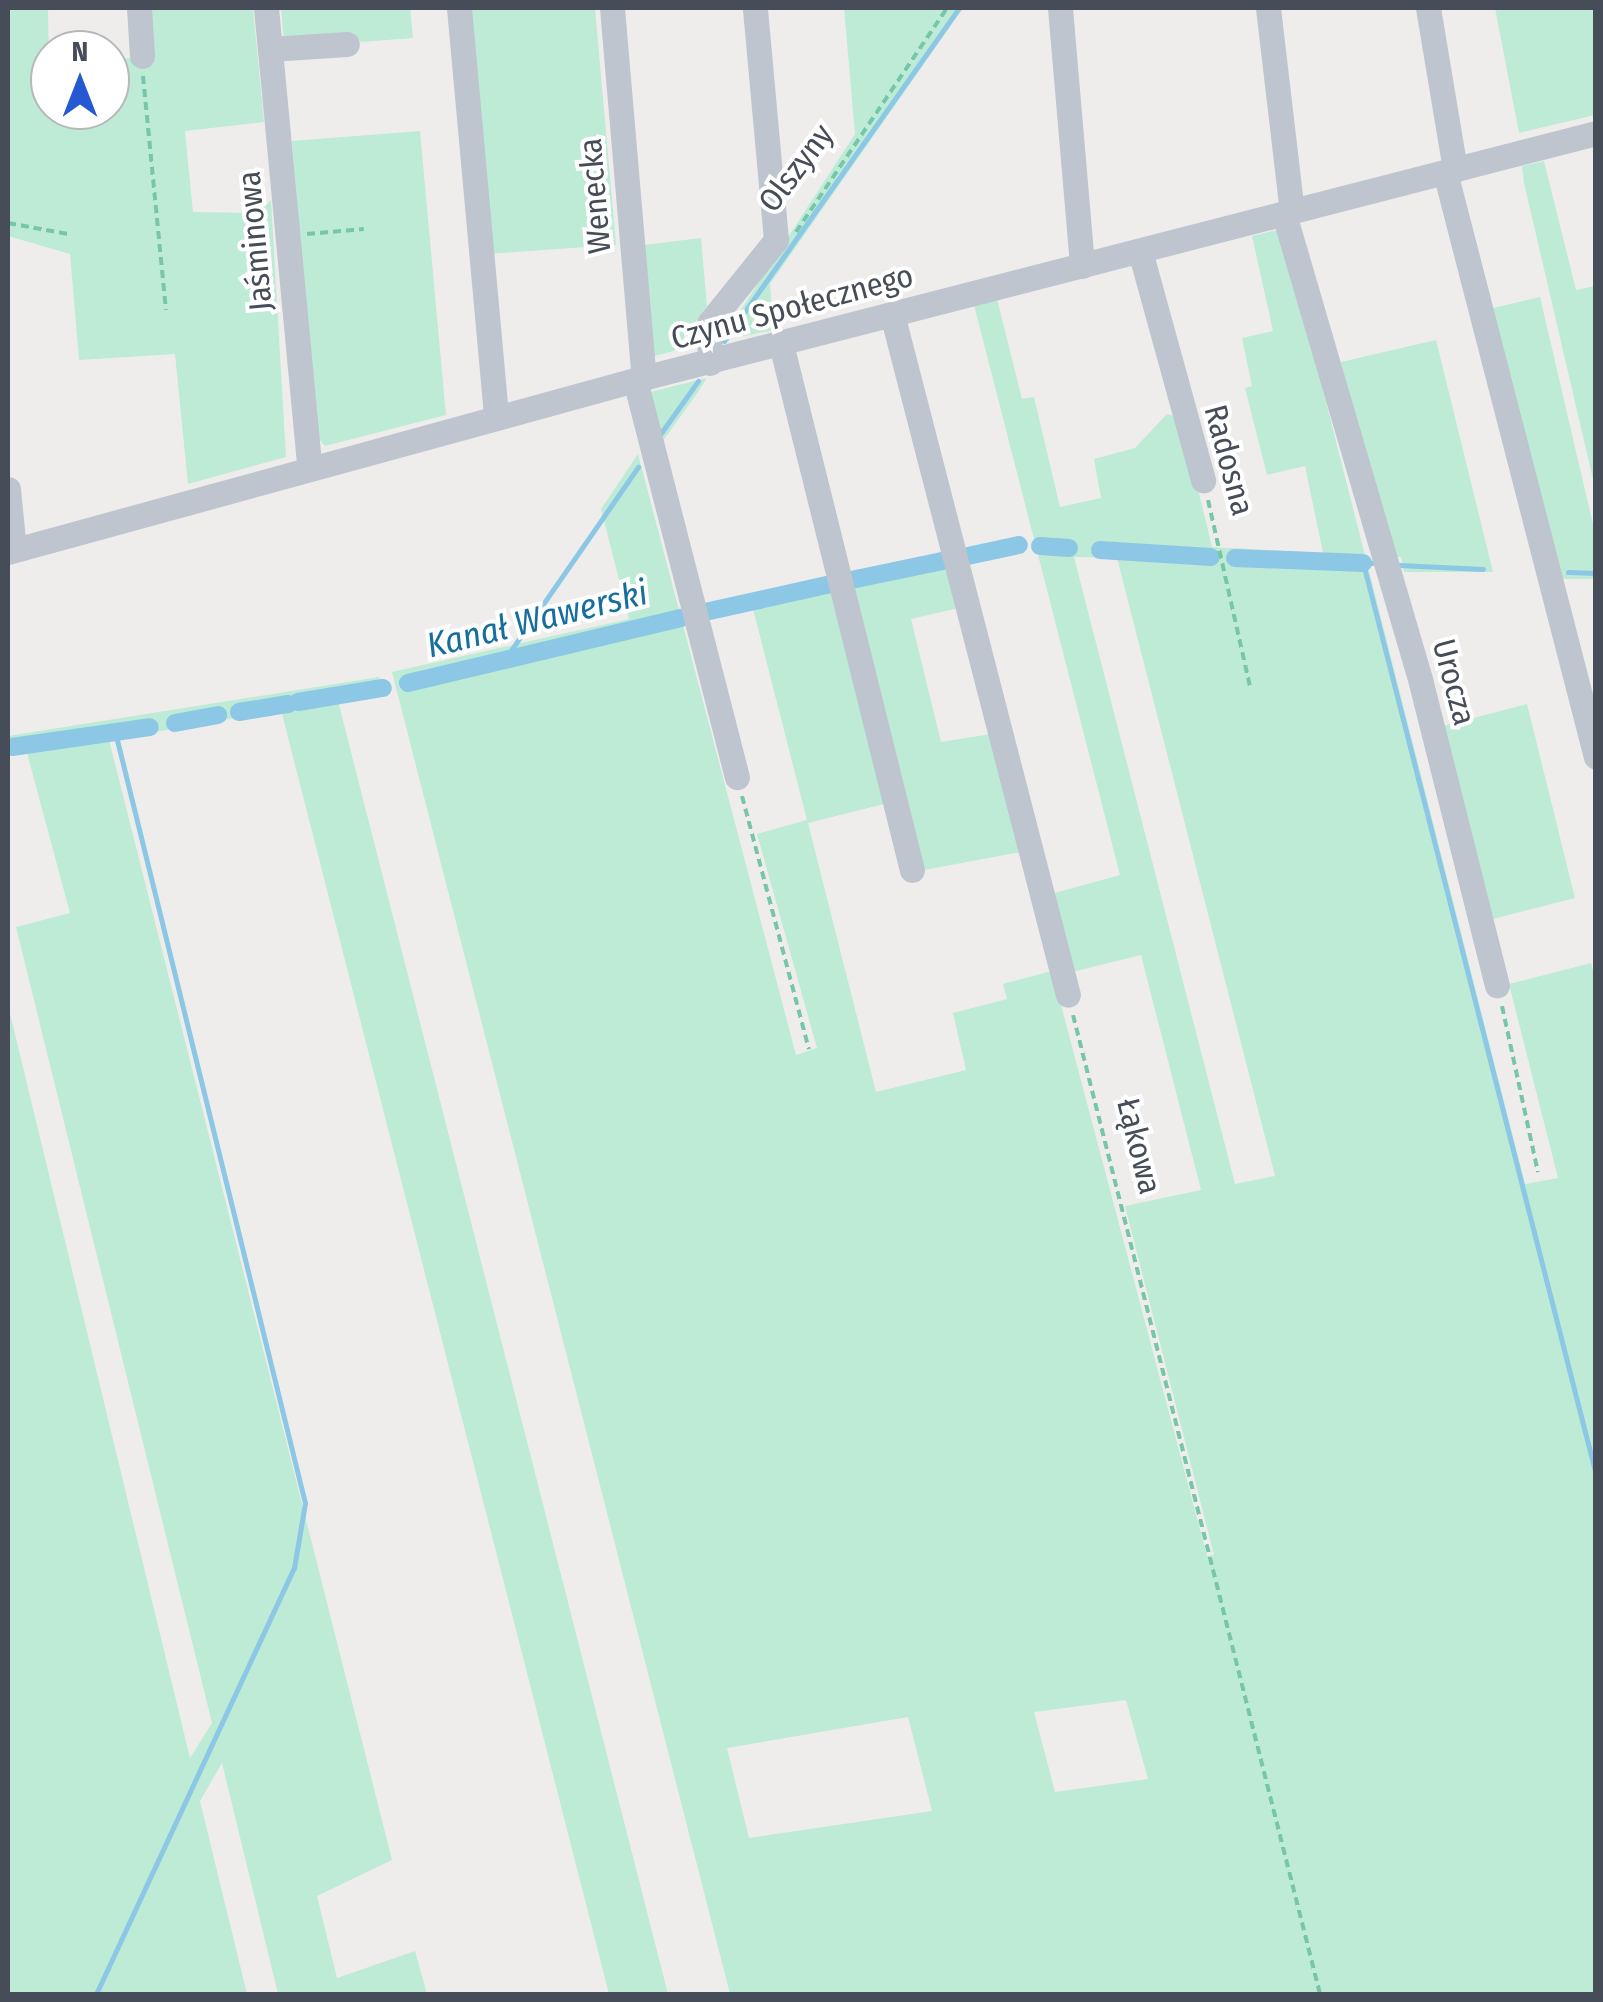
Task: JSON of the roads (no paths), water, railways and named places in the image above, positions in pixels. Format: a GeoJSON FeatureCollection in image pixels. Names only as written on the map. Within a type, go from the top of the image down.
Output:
{"type":"FeatureCollection","features":[{"type":"Feature","properties":{"kind":"street"},"geometry":{"type":"LineString","coordinates":[[139,8],[142,56]]}},
{"type":"Feature","properties":{"kind":"street","name":"Jaśminowa"},"geometry":{"type":"LineString","coordinates":[[266,8],[309,468]]}},
{"type":"Feature","properties":{"kind":"street"},"geometry":{"type":"LineString","coordinates":[[459,8],[496,417]]}},
{"type":"Feature","properties":{"kind":"street","name":"Wenecka"},"geometry":{"type":"LineString","coordinates":[[612,8],[640,380],[737,777]]}},
{"type":"Feature","properties":{"kind":"street","name":"Olszyny"},"geometry":{"type":"LineString","coordinates":[[710,363],[710,324],[776,240],[755,8]]}},
{"type":"Feature","properties":{"kind":"street"},"geometry":{"type":"LineString","coordinates":[[1060,8],[1082,266]]}},
{"type":"Feature","properties":{"kind":"street","name":"Urocza"},"geometry":{"type":"LineString","coordinates":[[1268,8],[1288,213],[1420,678],[1497,985]]}},
{"type":"Feature","properties":{"kind":"street"},"geometry":{"type":"LineString","coordinates":[[1428,8],[1450,171],[1596,757]]}},
{"type":"Feature","properties":{"kind":"street"},"geometry":{"type":"LineString","coordinates":[[270,48],[347,44]]}},
{"type":"Feature","properties":{"kind":"street","name":"Czynu Społecznego"},"geometry":{"type":"LineString","coordinates":[[10,551],[496,417],[1596,133]]}},
{"type":"Feature","properties":{"kind":"street","name":"Radosna"},"geometry":{"type":"LineString","coordinates":[[1140,251],[1203,480]]}},
{"type":"Feature","properties":{"kind":"street"},"geometry":{"type":"LineString","coordinates":[[892,314],[1068,995]]}},
{"type":"Feature","properties":{"kind":"street"},"geometry":{"type":"LineString","coordinates":[[781,344],[912,870]]}},
{"type":"Feature","properties":{"kind":"street"},"geometry":{"type":"LineString","coordinates":[[8,490],[10,551]]}},
{"type":"Feature","properties":{"kind":"waterway"},"geometry":{"type":"LineString","coordinates":[[724,341],[959,8]]}},
{"type":"Feature","properties":{"kind":"waterway"},"geometry":{"type":"LineString","coordinates":[[661,433],[698,381]]}},
{"type":"Feature","properties":{"kind":"waterway"},"geometry":{"type":"LineString","coordinates":[[505,659],[638,467]]}},
{"type":"Feature","properties":{"kind":"waterway","name":"Kanał Wawerski"},"geometry":{"type":"LineString","coordinates":[[963,557],[1019,545]]}},
{"type":"Feature","properties":{"kind":"waterway","name":"Kanał Wawerski"},"geometry":{"type":"LineString","coordinates":[[1040,546],[1069,548]]}},
{"type":"Feature","properties":{"kind":"waterway","name":"Kanał Wawerski"},"geometry":{"type":"LineString","coordinates":[[1100,550],[1211,557]]}},
{"type":"Feature","properties":{"kind":"waterway","name":"Kanał Wawerski"},"geometry":{"type":"LineString","coordinates":[[1235,558],[1363,563]]}},
{"type":"Feature","properties":{"kind":"waterway","name":"Kanał Wawerski"},"geometry":{"type":"LineString","coordinates":[[851,580],[943,561]]}},
{"type":"Feature","properties":{"kind":"waterway"},"geometry":{"type":"LineString","coordinates":[[1372,563],[1363,563],[1596,1475]]}},
{"type":"Feature","properties":{"kind":"waterway","name":"Kanał Wawerski"},"geometry":{"type":"LineString","coordinates":[[1399,565],[1483,569]]}},
{"type":"Feature","properties":{"kind":"waterway","name":"Kanał Wawerski"},"geometry":{"type":"LineString","coordinates":[[1568,572],[1596,573]]}},
{"type":"Feature","properties":{"kind":"waterway","name":"Kanał Wawerski"},"geometry":{"type":"LineString","coordinates":[[705,612],[831,584]]}},
{"type":"Feature","properties":{"kind":"waterway","name":"Kanał Wawerski"},"geometry":{"type":"LineString","coordinates":[[408,683],[681,618]]}},
{"type":"Feature","properties":{"kind":"waterway","name":"Kanał Wawerski"},"geometry":{"type":"LineString","coordinates":[[298,702],[383,688]]}},
{"type":"Feature","properties":{"kind":"waterway","name":"Kanał Wawerski"},"geometry":{"type":"LineString","coordinates":[[239,712],[288,704]]}},
{"type":"Feature","properties":{"kind":"waterway","name":"Kanał Wawerski"},"geometry":{"type":"LineString","coordinates":[[175,723],[218,715]]}},
{"type":"Feature","properties":{"kind":"waterway","name":"Kanał Wawerski"},"geometry":{"type":"LineString","coordinates":[[12,747],[150,727]]}},
{"type":"Feature","properties":{"kind":"waterway"},"geometry":{"type":"LineString","coordinates":[[96,1994],[294,1568],[305,1503],[115,732]]}}]}
